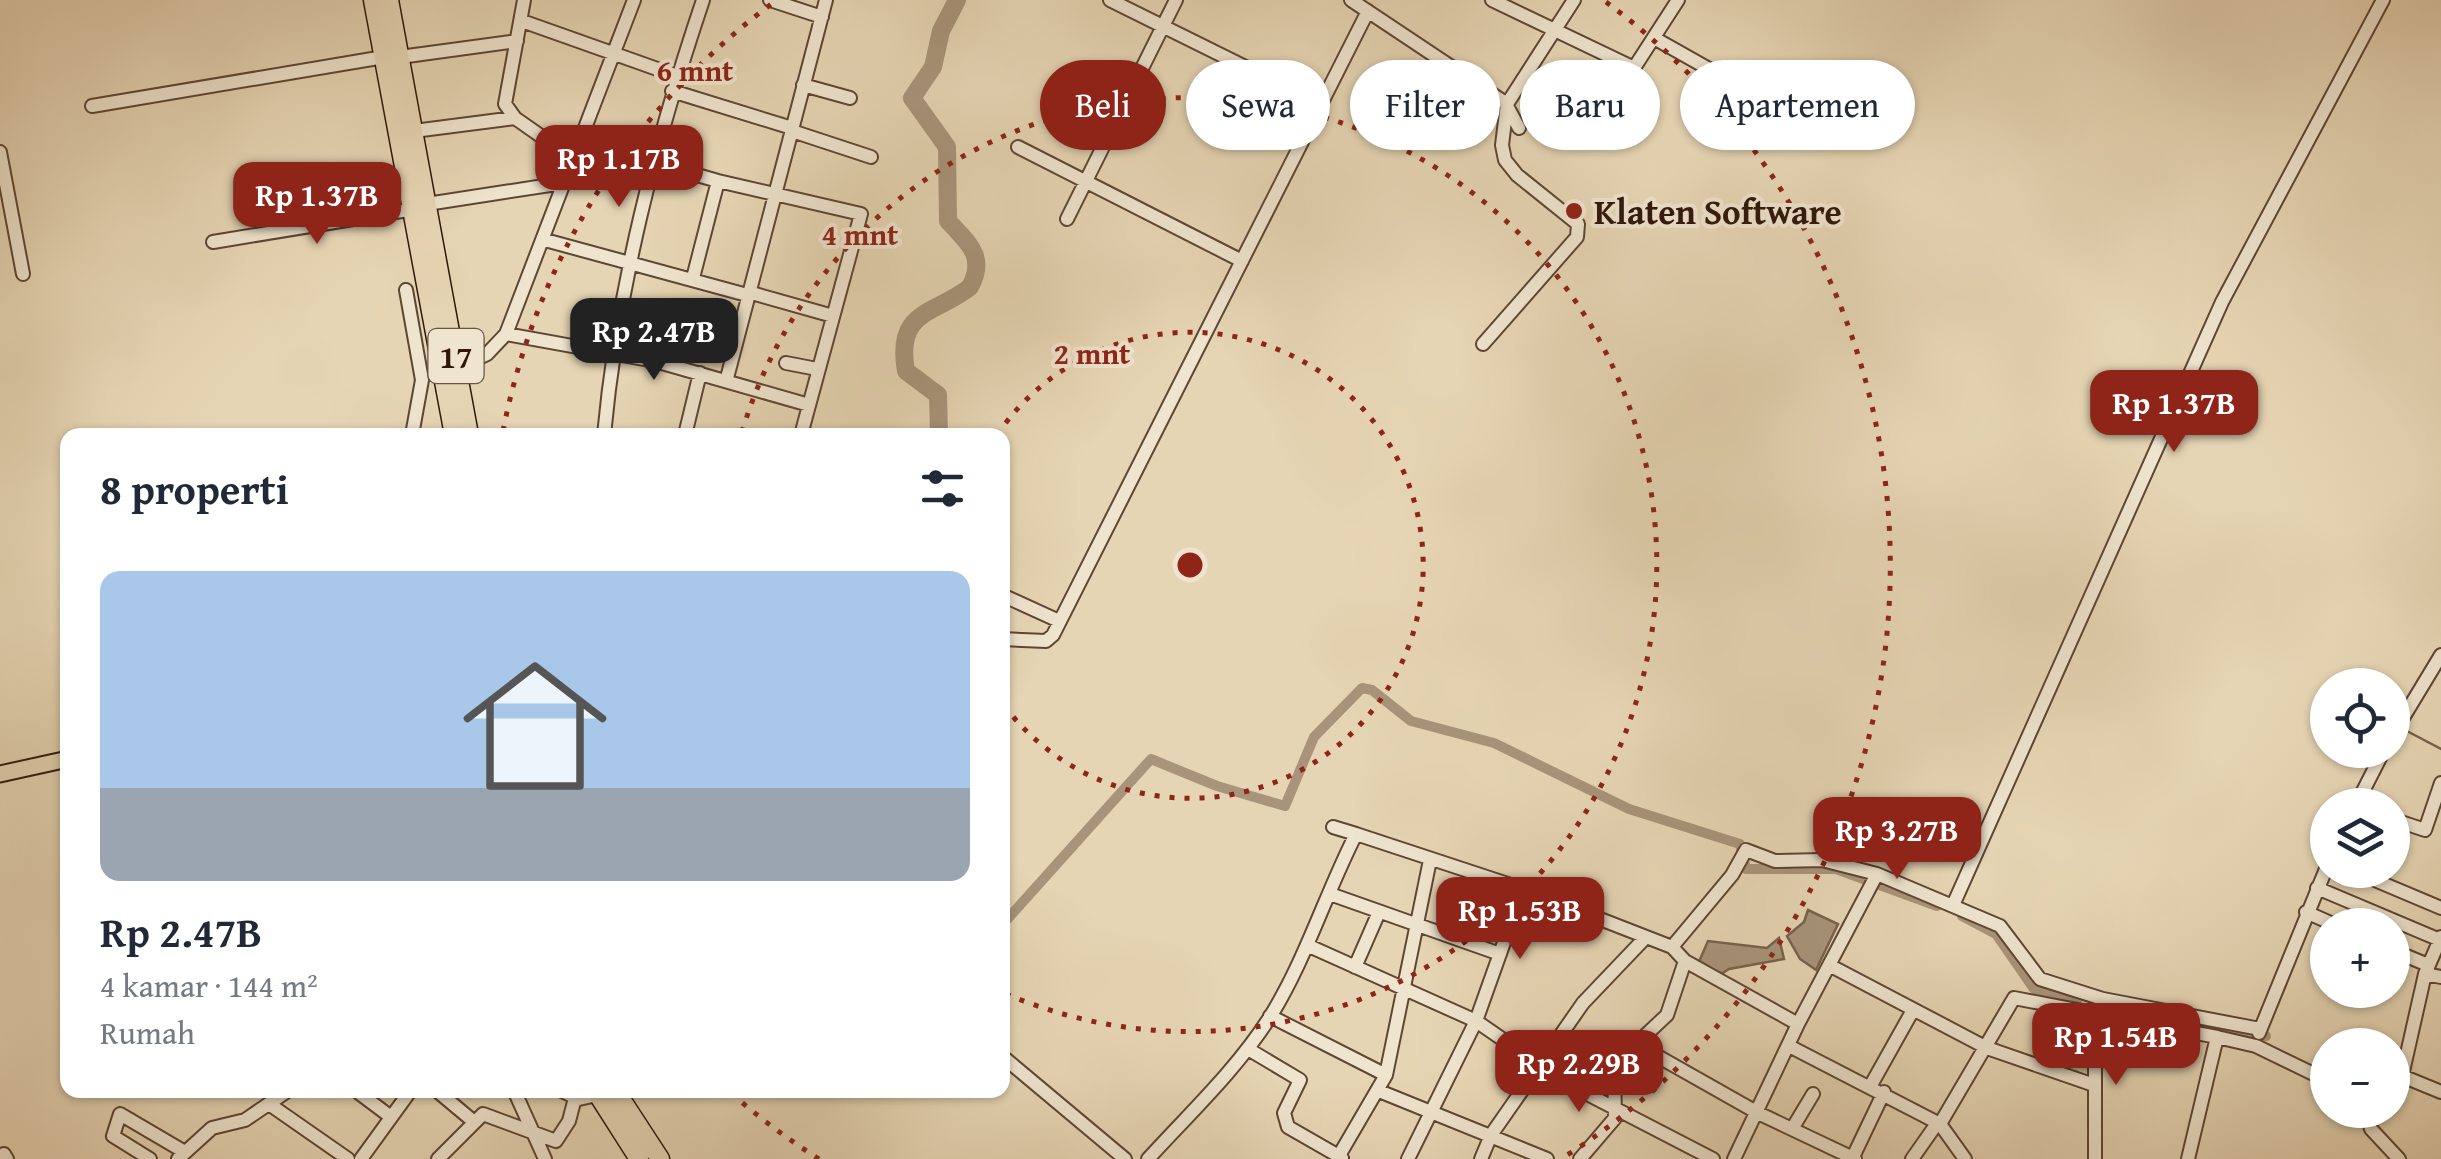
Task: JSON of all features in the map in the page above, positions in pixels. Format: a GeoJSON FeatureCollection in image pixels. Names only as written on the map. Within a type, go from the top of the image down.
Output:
{"type":"FeatureCollection","features":[{"type":"Feature","properties":{"kind":"highway","name":"17"},"geometry":{"type":"LineString","coordinates":[[373,0],[414,131],[421,207]]}},
{"type":"Feature","properties":{"kind":"highway","name":"17"},"geometry":{"type":"LineString","coordinates":[[389,0],[392,56],[434,279],[453,428]]}},
{"type":"Feature","properties":{"kind":"highway","name":"17"},"geometry":{"type":"LineString","coordinates":[[434,279],[458,368],[468,428]]}},
{"type":"Feature","properties":{"kind":"highway"},"geometry":{"type":"LineString","coordinates":[[605,1098],[638,1159]]}},
{"type":"Feature","properties":{"kind":"highway"},"geometry":{"type":"LineString","coordinates":[[607,1098],[660,1159]]}},
{"type":"Feature","properties":{"kind":"main road"},"geometry":{"type":"LineString","coordinates":[[0,774],[60,761]]}},
{"type":"Feature","properties":{"kind":"street"},"geometry":{"type":"LineString","coordinates":[[524,0],[506,104],[516,118],[572,158]]}},
{"type":"Feature","properties":{"kind":"street"},"geometry":{"type":"LineString","coordinates":[[458,368],[487,354],[506,334],[634,0]]}},
{"type":"Feature","properties":{"kind":"street"},"geometry":{"type":"LineString","coordinates":[[605,428],[627,261],[672,91],[703,0]]}},
{"type":"Feature","properties":{"kind":"street"},"geometry":{"type":"LineString","coordinates":[[770,0],[822,17]]}},
{"type":"Feature","properties":{"kind":"street"},"geometry":{"type":"LineString","coordinates":[[727,378],[826,0]]}},
{"type":"Feature","properties":{"kind":"street"},"geometry":{"type":"LineString","coordinates":[[1110,0],[1231,60]]}},
{"type":"Feature","properties":{"kind":"street"},"geometry":{"type":"LineString","coordinates":[[1067,219],[1176,0]]}},
{"type":"Feature","properties":{"kind":"street"},"geometry":{"type":"LineString","coordinates":[[1351,0],[1367,6],[1507,105],[1520,128]]}},
{"type":"Feature","properties":{"kind":"street"},"geometry":{"type":"LineString","coordinates":[[1492,0],[1634,68],[1678,0]]}},
{"type":"Feature","properties":{"kind":"street"},"geometry":{"type":"LineString","coordinates":[[1539,60],[1574,0]]}},
{"type":"Feature","properties":{"kind":"street"},"geometry":{"type":"LineString","coordinates":[[1954,904],[2222,302],[2382,0]]}},
{"type":"Feature","properties":{"kind":"street"},"geometry":{"type":"LineString","coordinates":[[1330,83],[1367,6]]}},
{"type":"Feature","properties":{"kind":"street"},"geometry":{"type":"LineString","coordinates":[[522,21],[677,76]]}},
{"type":"Feature","properties":{"kind":"street"},"geometry":{"type":"LineString","coordinates":[[1654,38],[1692,60]]}},
{"type":"Feature","properties":{"kind":"street"},"geometry":{"type":"LineString","coordinates":[[92,106],[392,56],[517,40]]}},
{"type":"Feature","properties":{"kind":"street"},"geometry":{"type":"LineString","coordinates":[[804,85],[850,98]]}},
{"type":"Feature","properties":{"kind":"street"},"geometry":{"type":"LineString","coordinates":[[1483,344],[1579,229],[1578,224],[1517,176],[1505,160],[1502,145],[1507,105],[1520,88]]}},
{"type":"Feature","properties":{"kind":"street"},"geometry":{"type":"LineString","coordinates":[[672,91],[872,158]]}},
{"type":"Feature","properties":{"kind":"street"},"geometry":{"type":"LineString","coordinates":[[414,131],[516,118]]}},
{"type":"Feature","properties":{"kind":"street"},"geometry":{"type":"LineString","coordinates":[[578,140],[718,181],[861,214],[803,428]]}},
{"type":"Feature","properties":{"kind":"street"},"geometry":{"type":"LineString","coordinates":[[1018,147],[1242,261]]}},
{"type":"Feature","properties":{"kind":"street"},"geometry":{"type":"LineString","coordinates":[[1010,639],[1046,641],[1059,622],[1297,150]]}},
{"type":"Feature","properties":{"kind":"street"},"geometry":{"type":"LineString","coordinates":[[0,152],[23,274]]}},
{"type":"Feature","properties":{"kind":"street"},"geometry":{"type":"LineString","coordinates":[[693,278],[718,181]]}},
{"type":"Feature","properties":{"kind":"street"},"geometry":{"type":"LineString","coordinates":[[213,242],[563,183]]}},
{"type":"Feature","properties":{"kind":"street"},"geometry":{"type":"LineString","coordinates":[[545,240],[833,316]]}},
{"type":"Feature","properties":{"kind":"street"},"geometry":{"type":"LineString","coordinates":[[406,290],[422,380],[413,428]]}},
{"type":"Feature","properties":{"kind":"street"},"geometry":{"type":"LineString","coordinates":[[506,334],[727,378],[810,405]]}},
{"type":"Feature","properties":{"kind":"street"},"geometry":{"type":"LineString","coordinates":[[786,362],[816,369]]}},
{"type":"Feature","properties":{"kind":"street"},"geometry":{"type":"LineString","coordinates":[[687,428],[700,373]]}},
{"type":"Feature","properties":{"kind":"street"},"geometry":{"type":"LineString","coordinates":[[1010,599],[1059,622]]}},
{"type":"Feature","properties":{"kind":"street"},"geometry":{"type":"LineString","coordinates":[[2410,706],[2441,655]]}},
{"type":"Feature","properties":{"kind":"street"},"geometry":{"type":"LineString","coordinates":[[2425,830],[2441,784]]}},
{"type":"Feature","properties":{"kind":"street"},"geometry":{"type":"LineString","coordinates":[[2410,825],[2441,836]]}},
{"type":"Feature","properties":{"kind":"street"},"geometry":{"type":"LineString","coordinates":[[1333,827],[1523,889],[1672,947],[1684,961],[1798,1024]]}},
{"type":"Feature","properties":{"kind":"street"},"geometry":{"type":"LineString","coordinates":[[1148,1159],[1248,1049],[1270,1016],[1309,946],[1356,834]]}},
{"type":"Feature","properties":{"kind":"street"},"geometry":{"type":"LineString","coordinates":[[1672,947],[1732,875],[1746,850],[1775,861],[1822,860],[1877,874],[1954,904],[2004,929],[2040,979],[2103,1000],[2260,1028]]}},
{"type":"Feature","properties":{"kind":"street"},"geometry":{"type":"LineString","coordinates":[[1248,1049],[1299,1078],[1284,1114],[1288,1126],[1340,1158],[1386,1075],[1430,860]]}},
{"type":"Feature","properties":{"kind":"street"},"geometry":{"type":"LineString","coordinates":[[1734,1159],[1798,1024],[1877,874]]}},
{"type":"Feature","properties":{"kind":"street"},"geometry":{"type":"LineString","coordinates":[[2256,1046],[2316,888],[2440,938],[2410,1032]]}},
{"type":"Feature","properties":{"kind":"street"},"geometry":{"type":"LineString","coordinates":[[2393,888],[2441,908]]}},
{"type":"Feature","properties":{"kind":"street"},"geometry":{"type":"LineString","coordinates":[[1408,1159],[1476,1020],[1523,889]]}},
{"type":"Feature","properties":{"kind":"street"},"geometry":{"type":"LineString","coordinates":[[1330,894],[1500,954]]}},
{"type":"Feature","properties":{"kind":"street"},"geometry":{"type":"LineString","coordinates":[[1356,967],[1379,912]]}},
{"type":"Feature","properties":{"kind":"street"},"geometry":{"type":"LineString","coordinates":[[2306,912],[2310,914]]}},
{"type":"Feature","properties":{"kind":"street"},"geometry":{"type":"LineString","coordinates":[[1481,1159],[1492,1135],[1583,1003],[1646,937]]}},
{"type":"Feature","properties":{"kind":"street"},"geometry":{"type":"LineString","coordinates":[[1309,946],[1476,1020],[1540,1068],[1713,1159]]}},
{"type":"Feature","properties":{"kind":"street"},"geometry":{"type":"LineString","coordinates":[[2410,960],[2441,978]]}},
{"type":"Feature","properties":{"kind":"street"},"geometry":{"type":"LineString","coordinates":[[1580,1159],[1611,1124],[1615,1110],[1614,1064],[1667,1015],[1684,961]]}},
{"type":"Feature","properties":{"kind":"street"},"geometry":{"type":"LineString","coordinates":[[1829,965],[1986,1048],[2094,1085]]}},
{"type":"Feature","properties":{"kind":"street"},"geometry":{"type":"LineString","coordinates":[[1912,1159],[1939,1123],[2014,998],[2256,1046],[2310,1072]]}},
{"type":"Feature","properties":{"kind":"street"},"geometry":{"type":"LineString","coordinates":[[1636,1044],[1758,1113],[1853,1159],[1913,1010]]}},
{"type":"Feature","properties":{"kind":"street"},"geometry":{"type":"LineString","coordinates":[[1270,1016],[1386,1075]]}},
{"type":"Feature","properties":{"kind":"street"},"geometry":{"type":"LineString","coordinates":[[2095,1159],[2096,1016]]}},
{"type":"Feature","properties":{"kind":"street"},"geometry":{"type":"LineString","coordinates":[[2188,1159],[2217,1037]]}},
{"type":"Feature","properties":{"kind":"street"},"geometry":{"type":"LineString","coordinates":[[1789,1046],[1939,1123],[1965,1159]]}},
{"type":"Feature","properties":{"kind":"street"},"geometry":{"type":"LineString","coordinates":[[1010,1063],[1125,1159]]}},
{"type":"Feature","properties":{"kind":"street"},"geometry":{"type":"LineString","coordinates":[[2410,1084],[2441,1092]]}},
{"type":"Feature","properties":{"kind":"street"},"geometry":{"type":"LineString","coordinates":[[1379,1091],[1547,1159]]}},
{"type":"Feature","properties":{"kind":"street"},"geometry":{"type":"LineString","coordinates":[[1792,1128],[1813,1094]]}},
{"type":"Feature","properties":{"kind":"street"},"geometry":{"type":"LineString","coordinates":[[150,1159],[112,1136],[120,1114],[180,1155],[212,1128],[245,1120],[278,1098]]}},
{"type":"Feature","properties":{"kind":"street"},"geometry":{"type":"LineString","coordinates":[[367,1098],[390,1117]]}},
{"type":"Feature","properties":{"kind":"street"},"geometry":{"type":"LineString","coordinates":[[361,1159],[405,1098]]}},
{"type":"Feature","properties":{"kind":"street"},"geometry":{"type":"LineString","coordinates":[[446,1098],[473,1120]]}},
{"type":"Feature","properties":{"kind":"street"},"geometry":{"type":"LineString","coordinates":[[518,1098],[546,1159]]}},
{"type":"Feature","properties":{"kind":"street"},"geometry":{"type":"LineString","coordinates":[[438,1159],[473,1120],[486,1114],[552,1143],[558,1140],[576,1098]]}},
{"type":"Feature","properties":{"kind":"street"},"geometry":{"type":"LineString","coordinates":[[269,1104],[348,1159]]}},
{"type":"Feature","properties":{"kind":"street"},"geometry":{"type":"LineString","coordinates":[[2371,1128],[2399,1159]]}},
{"type":"Feature","properties":{"kind":"shaded area"},"geometry":{"type":"Polygon","coordinates":[[[1808,910],[1838,924],[1816,970],[1800,959],[1787,936],[1804,922],[1808,910]]]}},
{"type":"Feature","properties":{"kind":"shaded area"},"geometry":{"type":"Polygon","coordinates":[[[1779,938],[1784,959],[1729,969],[1718,976],[1698,964],[1708,941],[1767,948],[1779,938]]]}},
{"type":"Feature","properties":{"kind":"waterway"},"geometry":{"type":"LineString","coordinates":[[939,428],[938,395],[906,371],[906,336],[921,316],[970,287],[976,258],[948,221],[947,147],[912,98],[933,67],[941,31],[957,0]]}},
{"type":"Feature","properties":{"kind":"waterway"},"geometry":{"type":"LineString","coordinates":[[1010,916],[1151,759],[1217,786],[1285,806],[1314,737],[1362,688],[1372,690],[1411,721],[1494,743],[1629,809],[1740,844],[1746,869],[1836,869],[1937,906]]}},
{"type":"Feature","properties":{"kind":"waterway"},"geometry":{"type":"LineString","coordinates":[[2410,733],[2441,749]]}},
{"type":"Feature","properties":{"kind":"waterway"},"geometry":{"type":"LineString","coordinates":[[1962,916],[1996,934],[2034,989],[2078,1005]]}},
{"type":"Feature","properties":{"kind":"waterway"},"geometry":{"type":"LineString","coordinates":[[2164,1021],[2266,1036]]}},
{"type":"Feature","properties":{"kind":"place","name":"Klaten Software"},"geometry":{"type":"Point","coordinates":[1574,211]}}]}
